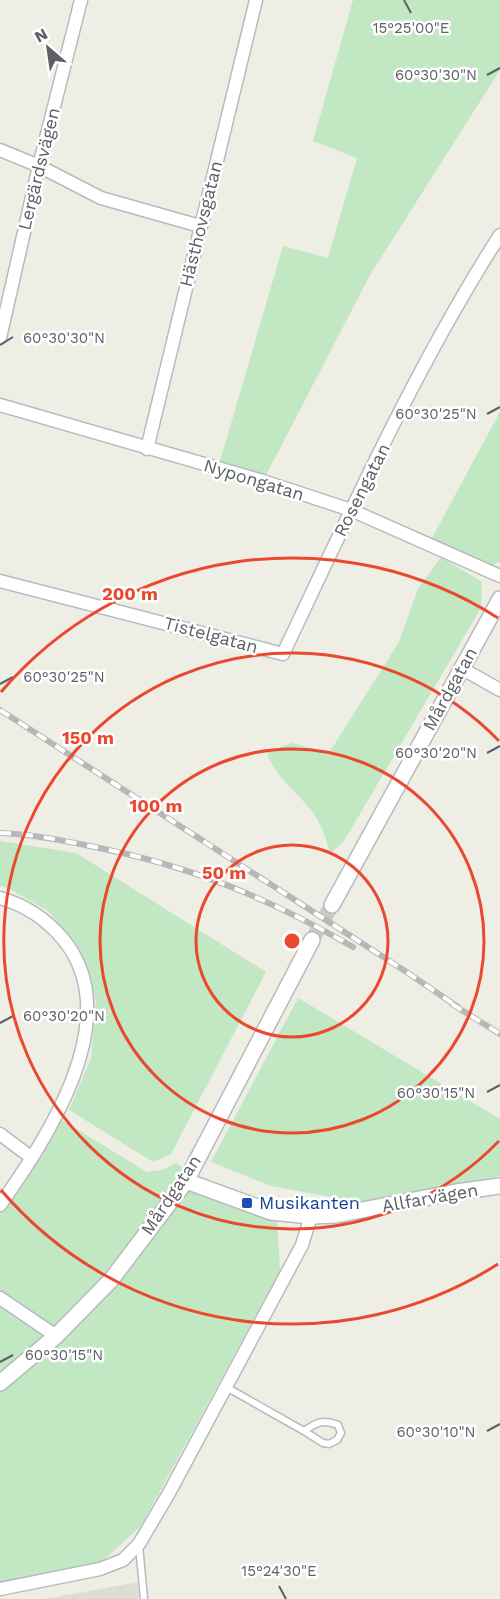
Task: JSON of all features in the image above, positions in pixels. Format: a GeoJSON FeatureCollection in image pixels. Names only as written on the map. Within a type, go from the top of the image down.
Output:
{"type":"FeatureCollection","features":[{"type":"Feature","properties":{"kind":"street","name":"Lergärdsvägen"},"geometry":{"type":"LineString","coordinates":[[0,338],[39,166],[81,0]]}},
{"type":"Feature","properties":{"kind":"street","name":"Hästhovsgatan"},"geometry":{"type":"LineString","coordinates":[[147,449],[256,0]]}},
{"type":"Feature","properties":{"kind":"street"},"geometry":{"type":"LineString","coordinates":[[0,150],[39,166],[101,198],[200,226]]}},
{"type":"Feature","properties":{"kind":"street","name":"Rosengatan"},"geometry":{"type":"LineString","coordinates":[[283,654],[351,510],[450,317],[500,235]]}},
{"type":"Feature","properties":{"kind":"street","name":"Nypongatan"},"geometry":{"type":"LineString","coordinates":[[0,405],[263,481],[351,510],[500,576]]}},
{"type":"Feature","properties":{"kind":"street","name":"Tistelgatan"},"geometry":{"type":"LineString","coordinates":[[0,580],[283,654]]}},
{"type":"Feature","properties":{"kind":"street","name":"Mårdgatan"},"geometry":{"type":"LineString","coordinates":[[332,905],[500,599]]}},
{"type":"Feature","properties":{"kind":"street"},"geometry":{"type":"LineString","coordinates":[[461,668],[500,690]]}},
{"type":"Feature","properties":{"kind":"street"},"geometry":{"type":"LineString","coordinates":[[0,898],[18,902],[50,923],[72,950],[82,976],[88,1005],[82,1056],[59,1112],[32,1158],[0,1205]]}},
{"type":"Feature","properties":{"kind":"street","name":"Mårdgatan"},"geometry":{"type":"LineString","coordinates":[[0,1383],[56,1336],[111,1280],[186,1181],[312,940]]}},
{"type":"Feature","properties":{"kind":"street"},"geometry":{"type":"LineString","coordinates":[[0,1134],[32,1158]]}},
{"type":"Feature","properties":{"kind":"street","name":"Allfarvägen"},"geometry":{"type":"LineString","coordinates":[[186,1181],[271,1212],[311,1216],[336,1215],[500,1186]]}},
{"type":"Feature","properties":{"kind":"street"},"geometry":{"type":"LineString","coordinates":[[0,1589],[100,1569],[123,1560],[139,1544],[169,1493],[302,1245],[311,1216]]}},
{"type":"Feature","properties":{"kind":"street"},"geometry":{"type":"LineString","coordinates":[[0,1298],[56,1336]]}},
{"type":"Feature","properties":{"kind":"lane"},"geometry":{"type":"LineString","coordinates":[[226,1387],[323,1443],[329,1444],[337,1440],[341,1433],[338,1425],[329,1421],[318,1422],[304,1431]]}},
{"type":"Feature","properties":{"kind":"lane"},"geometry":{"type":"LineString","coordinates":[[139,1544],[144,1599]]}},
{"type":"Feature","properties":{"kind":"shaded area"},"geometry":{"type":"Polygon","coordinates":[[[138,1582],[139,1599],[44,1599],[138,1582]]]}},
{"type":"Feature","properties":{"kind":"green space"},"geometry":{"type":"Polygon","coordinates":[[[353,0],[500,0],[500,70],[370,275],[263,481],[218,468],[283,246],[328,258],[357,158],[313,141],[353,0]]]}},
{"type":"Feature","properties":{"kind":"green space"},"geometry":{"type":"Polygon","coordinates":[[[500,412],[500,562],[492,565],[432,538],[500,412]]]}},
{"type":"Feature","properties":{"kind":"green space"},"geometry":{"type":"Polygon","coordinates":[[[441,557],[482,582],[481,608],[344,841],[330,854],[315,816],[274,768],[267,752],[292,743],[329,753],[399,642],[418,589],[441,557]]]}},
{"type":"Feature","properties":{"kind":"green space"},"geometry":{"type":"Polygon","coordinates":[[[0,841],[76,853],[266,972],[171,1154],[153,1162],[69,1110],[91,1058],[96,1001],[77,945],[48,911],[8,888],[0,886],[0,841]]]}},
{"type":"Feature","properties":{"kind":"green space"},"geometry":{"type":"Polygon","coordinates":[[[298,998],[500,1119],[500,1176],[345,1207],[337,1198],[271,1186],[211,1162],[298,998]]]}},
{"type":"Feature","properties":{"kind":"green space"},"geometry":{"type":"Polygon","coordinates":[[[60,1119],[147,1172],[162,1170],[176,1163],[187,1170],[109,1276],[57,1327],[46,1325],[0,1293],[0,1214],[42,1156],[60,1119]]]}},
{"type":"Feature","properties":{"kind":"green space"},"geometry":{"type":"Polygon","coordinates":[[[188,1188],[277,1222],[280,1271],[141,1526],[98,1565],[0,1585],[0,1390],[188,1188]]]}},
{"type":"Feature","properties":{"kind":"green space"},"geometry":{"type":"Polygon","coordinates":[[[0,1303],[42,1332],[41,1343],[0,1376],[0,1303]]]}},
{"type":"Feature","properties":{"kind":"tunnel"},"geometry":{"type":"LineString","coordinates":[[312,940],[332,905]]}},
{"type":"Feature","properties":{"kind":"railway"},"geometry":{"type":"LineString","coordinates":[[0,710],[458,1007]]}},
{"type":"Feature","properties":{"kind":"railway"},"geometry":{"type":"LineString","coordinates":[[0,833],[34,836],[90,846],[194,873],[258,898],[353,947]]}},
{"type":"Feature","properties":{"kind":"railway"},"geometry":{"type":"LineString","coordinates":[[452,1004],[500,1034]]}},
{"type":"Feature","properties":{"kind":"place","name":"Musikanten"},"geometry":{"type":"Point","coordinates":[247,1203]}}]}
